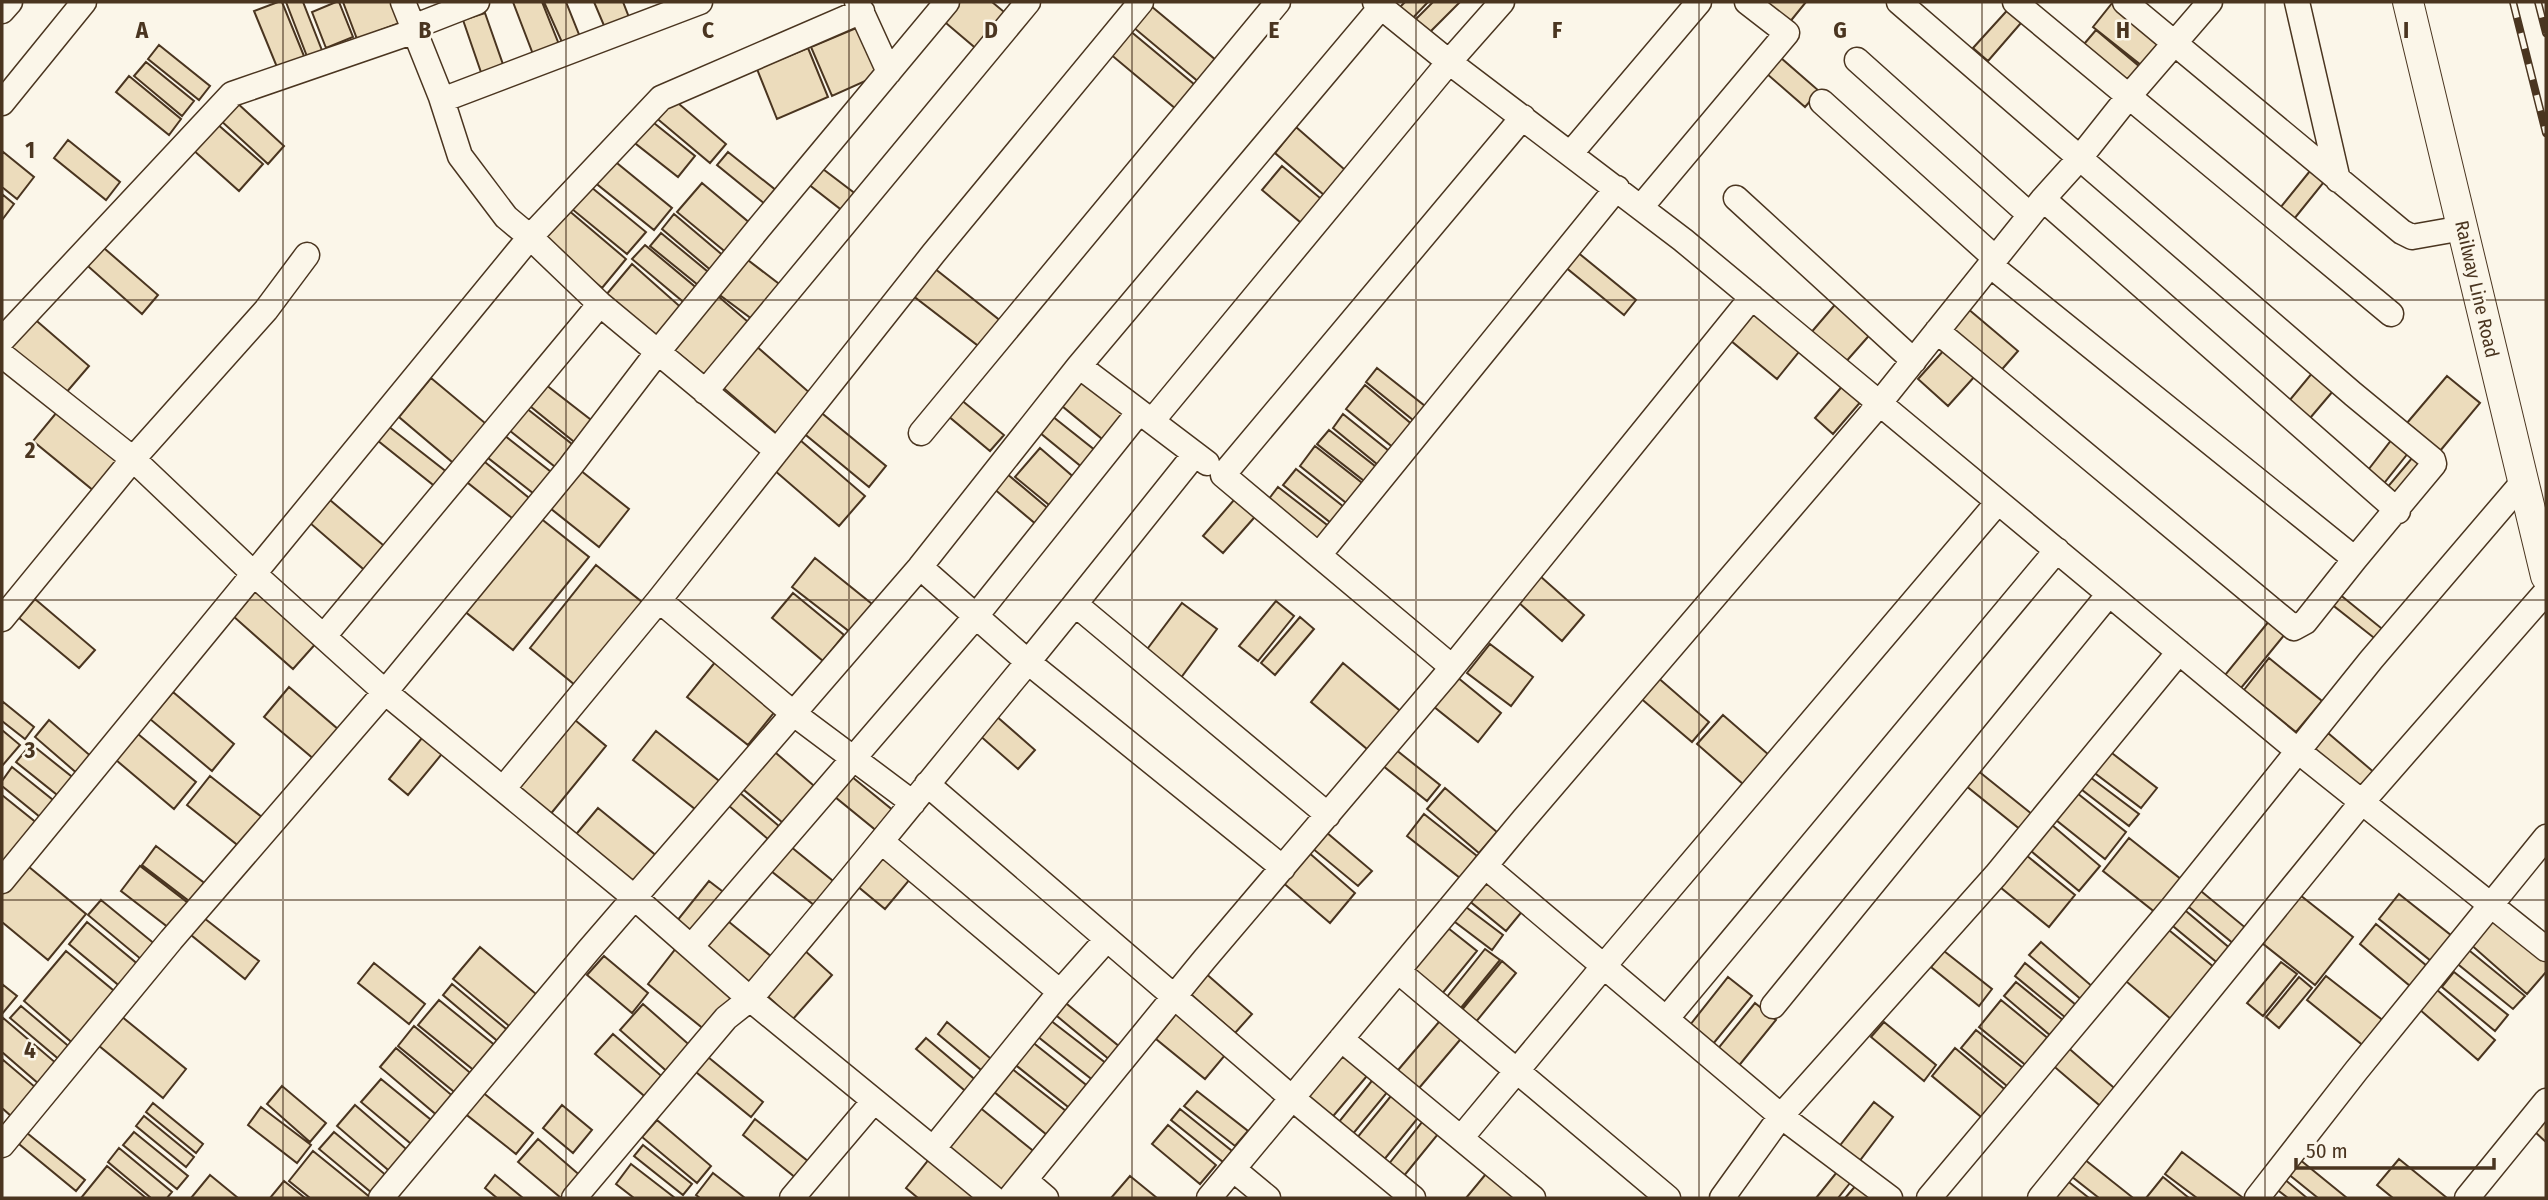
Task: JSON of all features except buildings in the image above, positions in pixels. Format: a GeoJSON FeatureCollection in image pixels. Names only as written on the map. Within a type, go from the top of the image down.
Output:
{"type":"FeatureCollection","features":[{"type":"Feature","properties":{"kind":"street"},"geometry":{"type":"LineString","coordinates":[[2,11],[10,2]]}},
{"type":"Feature","properties":{"kind":"street"},"geometry":{"type":"LineString","coordinates":[[2,103],[84,2]]}},
{"type":"Feature","properties":{"kind":"street"},"geometry":{"type":"LineString","coordinates":[[403,2],[442,100],[460,156],[506,217],[600,304],[777,451]]}},
{"type":"Feature","properties":{"kind":"street"},"geometry":{"type":"LineString","coordinates":[[2,340],[232,94],[414,29],[477,2]]}},
{"type":"Feature","properties":{"kind":"street"},"geometry":{"type":"LineString","coordinates":[[442,100],[700,2]]}},
{"type":"Feature","properties":{"kind":"street"},"geometry":{"type":"LineString","coordinates":[[2,1145],[171,940],[385,692],[570,467],[657,353],[947,2]]}},
{"type":"Feature","properties":{"kind":"street"},"geometry":{"type":"LineString","coordinates":[[705,392],[1027,2]]}},
{"type":"Feature","properties":{"kind":"street"},"geometry":{"type":"LineString","coordinates":[[503,789],[659,600],[933,254],[1141,2]]}},
{"type":"Feature","properties":{"kind":"street"},"geometry":{"type":"LineString","coordinates":[[921,433],[1278,2]]}},
{"type":"Feature","properties":{"kind":"street"},"geometry":{"type":"LineString","coordinates":[[691,947],[1502,2]]}},
{"type":"Feature","properties":{"kind":"street"},"geometry":{"type":"LineString","coordinates":[[1571,153],[1699,2]]}},
{"type":"Feature","properties":{"kind":"street"},"geometry":{"type":"LineString","coordinates":[[1641,207],[1787,33],[1747,2]]}},
{"type":"Feature","properties":{"kind":"street"},"geometry":{"type":"LineString","coordinates":[[1899,2],[2433,460],[2434,467],[2305,622],[2294,628],[1937,331]]}},
{"type":"Feature","properties":{"kind":"street"},"geometry":{"type":"LineString","coordinates":[[2015,2],[2391,314]]}},
{"type":"Feature","properties":{"kind":"street"},"geometry":{"type":"LineString","coordinates":[[2125,2],[2402,232],[2412,237],[2462,228]]}},
{"type":"Feature","properties":{"kind":"street"},"geometry":{"type":"LineString","coordinates":[[1209,1198],[1485,866],[1879,403],[2036,207],[2080,159],[2129,96],[2210,2]]}},
{"type":"Feature","properties":{"kind":"street"},"geometry":{"type":"LineString","coordinates":[[2297,2],[2338,180]]}},
{"type":"Feature","properties":{"kind":"street","name":"Railway Line Road"},"geometry":{"type":"LineString","coordinates":[[2408,2],[2546,576]]}},
{"type":"Feature","properties":{"kind":"street"},"geometry":{"type":"LineString","coordinates":[[381,1198],[920,567],[1079,366],[1378,4],[1449,62],[1641,207],[2298,751],[2546,949]]}},
{"type":"Feature","properties":{"kind":"street"},"geometry":{"type":"LineString","coordinates":[[2,881],[530,237],[661,98],[859,6],[889,72]]}},
{"type":"Feature","properties":{"kind":"street"},"geometry":{"type":"LineString","coordinates":[[1857,60],[2398,511]]}},
{"type":"Feature","properties":{"kind":"street"},"geometry":{"type":"LineString","coordinates":[[1822,102],[1993,261],[2355,559]]}},
{"type":"Feature","properties":{"kind":"street"},"geometry":{"type":"LineString","coordinates":[[1223,475],[1523,117]]}},
{"type":"Feature","properties":{"kind":"street"},"geometry":{"type":"LineString","coordinates":[[1319,555],[1617,188]]}},
{"type":"Feature","properties":{"kind":"street"},"geometry":{"type":"LineString","coordinates":[[1736,198],[1914,361]]}},
{"type":"Feature","properties":{"kind":"street"},"geometry":{"type":"LineString","coordinates":[[2,619],[133,459],[266,310],[307,255]]}},
{"type":"Feature","properties":{"kind":"street"},"geometry":{"type":"LineString","coordinates":[[1046,1198],[1018,1189],[1175,996],[1452,667],[1752,297]]}},
{"type":"Feature","properties":{"kind":"street"},"geometry":{"type":"LineString","coordinates":[[324,636],[600,304]]}},
{"type":"Feature","properties":{"kind":"street"},"geometry":{"type":"LineString","coordinates":[[2,355],[133,459],[254,574],[385,692],[635,898],[750,999],[993,1198]]}},
{"type":"Feature","properties":{"kind":"street"},"geometry":{"type":"LineString","coordinates":[[1079,366],[1223,475],[1452,667]]}},
{"type":"Feature","properties":{"kind":"street"},"geometry":{"type":"LineString","coordinates":[[574,1198],[726,1017],[750,999],[882,842],[1195,454]]}},
{"type":"Feature","properties":{"kind":"street"},"geometry":{"type":"LineString","coordinates":[[1929,1198],[2154,930],[2371,660],[2523,482]]}},
{"type":"Feature","properties":{"kind":"street"},"geometry":{"type":"LineString","coordinates":[[1461,1138],[1998,502]]}},
{"type":"Feature","properties":{"kind":"street"},"geometry":{"type":"LineString","coordinates":[[1667,1018],[2056,550]]}},
{"type":"Feature","properties":{"kind":"street"},"geometry":{"type":"LineString","coordinates":[[920,567],[1028,662],[1283,868]]}},
{"type":"Feature","properties":{"kind":"street"},"geometry":{"type":"LineString","coordinates":[[2040,1198],[2362,802],[2546,592]]}},
{"type":"Feature","properties":{"kind":"street"},"geometry":{"type":"LineString","coordinates":[[1773,1006],[2109,594]]}},
{"type":"Feature","properties":{"kind":"street"},"geometry":{"type":"LineString","coordinates":[[659,600],[794,714],[855,759],[920,793],[1107,939],[1413,1198]]}},
{"type":"Feature","properties":{"kind":"street"},"geometry":{"type":"LineString","coordinates":[[1075,604],[1328,815]]}},
{"type":"Feature","properties":{"kind":"street"},"geometry":{"type":"LineString","coordinates":[[1722,1198],[1781,1116],[1996,875],[2179,652]]}},
{"type":"Feature","properties":{"kind":"street"},"geometry":{"type":"LineString","coordinates":[[2258,1198],[2356,1071],[2546,837]]}},
{"type":"Feature","properties":{"kind":"street"},"geometry":{"type":"LineString","coordinates":[[882,842],[1060,992]]}},
{"type":"Feature","properties":{"kind":"street"},"geometry":{"type":"LineString","coordinates":[[1485,866],[1781,1116],[1889,1198]]}},
{"type":"Feature","properties":{"kind":"street"},"geometry":{"type":"LineString","coordinates":[[933,1149],[1060,992],[1107,939]]}},
{"type":"Feature","properties":{"kind":"street"},"geometry":{"type":"LineString","coordinates":[[1398,971],[1668,1198]]}},
{"type":"Feature","properties":{"kind":"street"},"geometry":{"type":"LineString","coordinates":[[1341,1039],[1533,1198]]}},
{"type":"Feature","properties":{"kind":"street"},"geometry":{"type":"LineString","coordinates":[[792,1198],[874,1101]]}},
{"type":"Feature","properties":{"kind":"street"},"geometry":{"type":"LineString","coordinates":[[2468,1198],[2546,1101]]}},
{"type":"Feature","properties":{"kind":"street"},"geometry":{"type":"LineString","coordinates":[[1233,1169],[1268,1198]]}},
{"type":"Feature","properties":{"kind":"railway"},"geometry":{"type":"LineString","coordinates":[[2513,2],[2546,133]]}},
{"type":"Feature","properties":{"kind":"railway"},"geometry":{"type":"LineString","coordinates":[[2538,2],[2546,33]]}}]}
